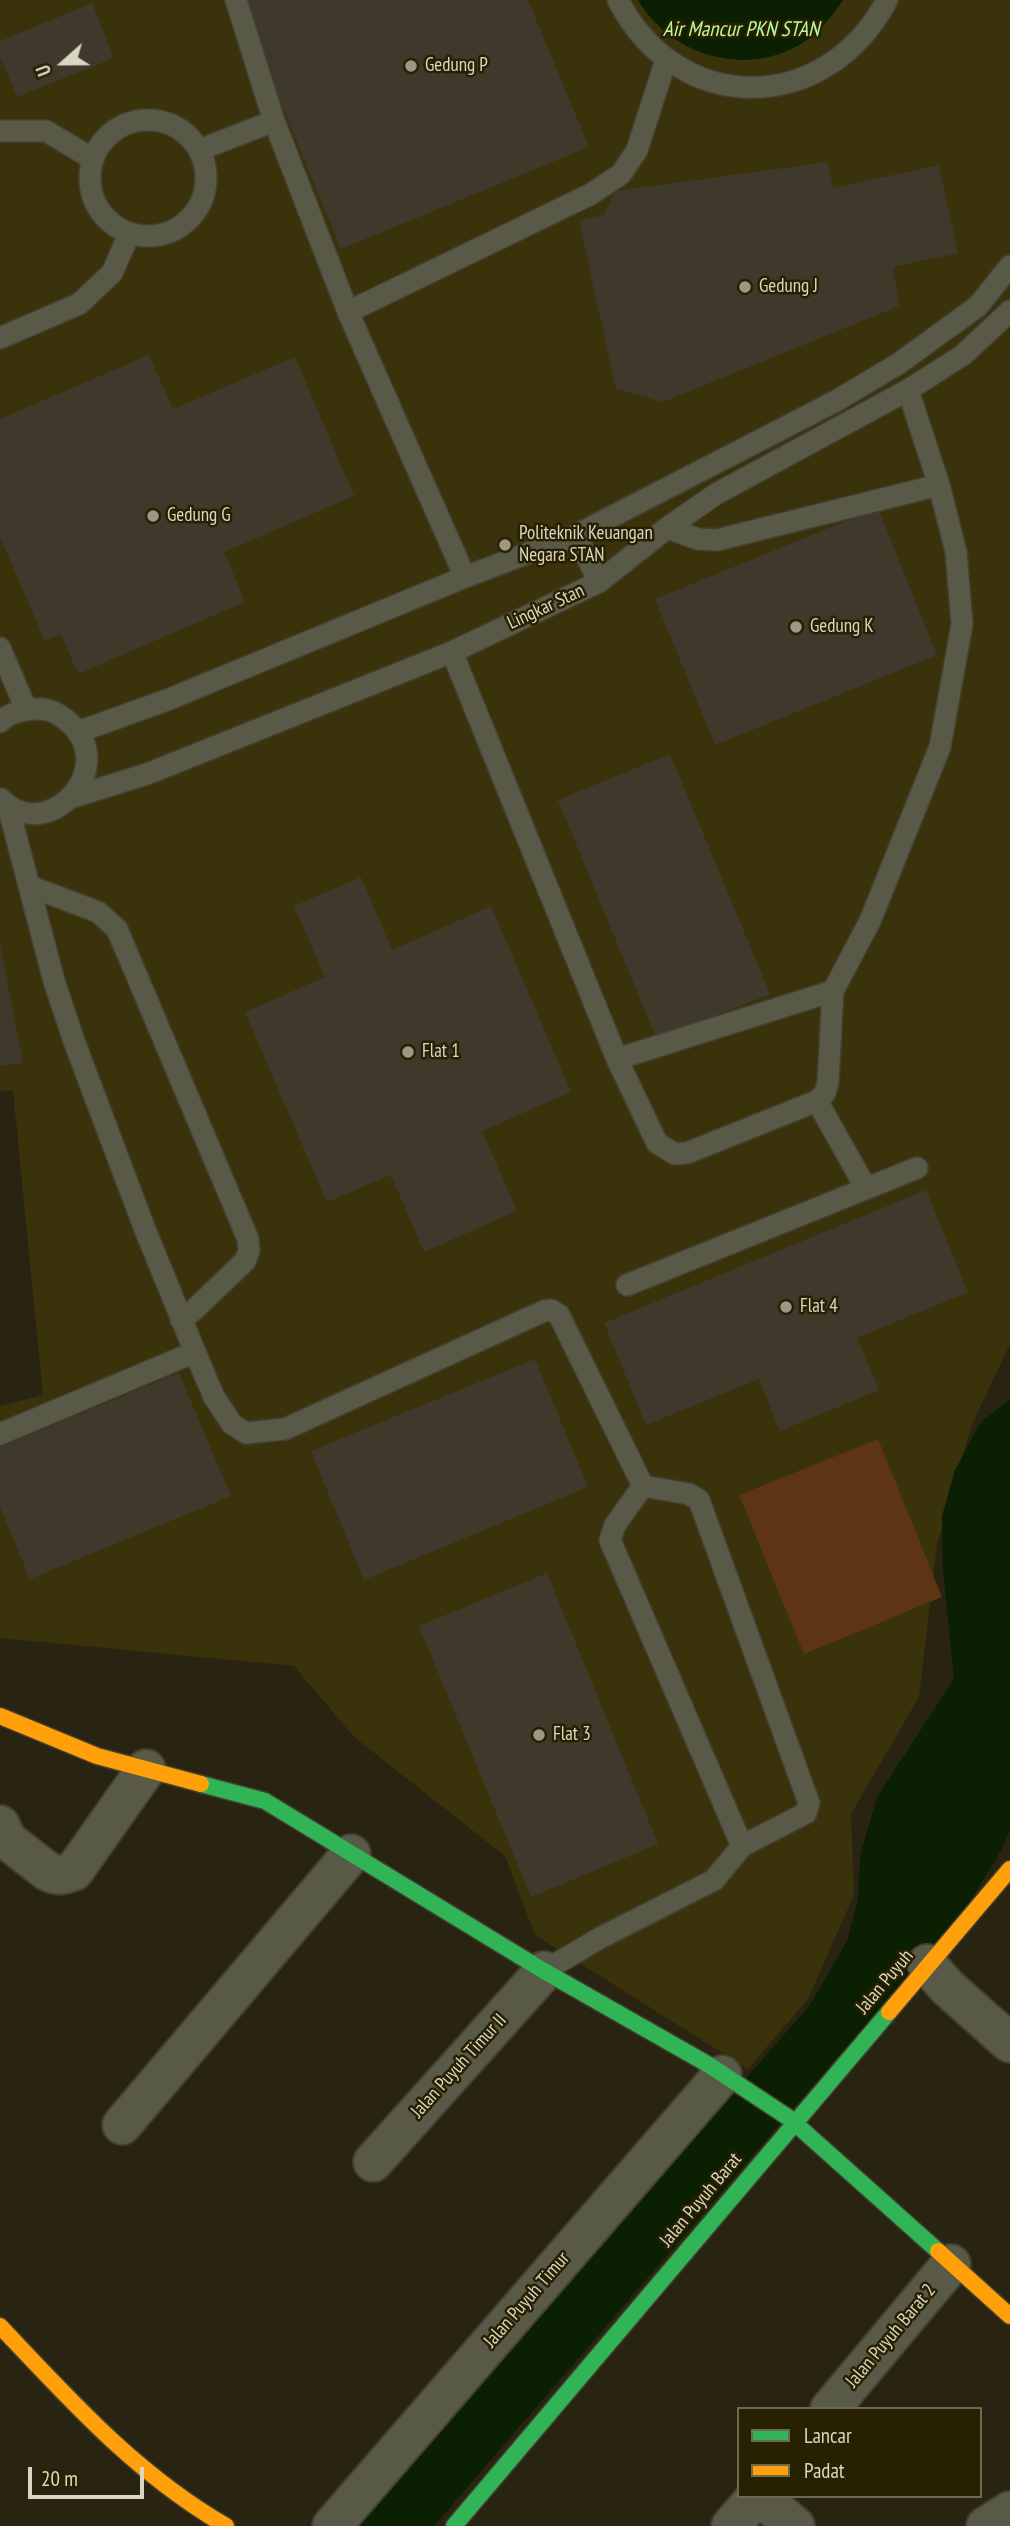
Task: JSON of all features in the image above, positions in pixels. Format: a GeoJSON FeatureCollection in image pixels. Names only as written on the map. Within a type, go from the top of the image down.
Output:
{"type":"FeatureCollection","features":[{"type":"Feature","properties":{"kind":"street"},"geometry":{"type":"LineString","coordinates":[[0,1716],[97,1756],[265,1801],[544,1971],[727,2078],[791,2121],[1010,2316]]}},
{"type":"Feature","properties":{"kind":"street"},"geometry":{"type":"LineString","coordinates":[[0,1825],[7,1840],[47,1871],[54,1875],[63,1875],[74,1871],[146,1769]]}},
{"type":"Feature","properties":{"kind":"street"},"geometry":{"type":"LineString","coordinates":[[122,2125],[351,1854]]}},
{"type":"Feature","properties":{"kind":"street","name":"Jalan Puyuh"},"geometry":{"type":"LineString","coordinates":[[791,2121],[1010,1869]]}},
{"type":"Feature","properties":{"kind":"street"},"geometry":{"type":"LineString","coordinates":[[927,1964],[947,1987],[1010,2043]]}},
{"type":"Feature","properties":{"kind":"street","name":"Jalan Puyuh Timur II"},"geometry":{"type":"LineString","coordinates":[[373,2162],[544,1971]]}},
{"type":"Feature","properties":{"kind":"street","name":"Jalan Puyuh Timur"},"geometry":{"type":"LineString","coordinates":[[332,2526],[727,2078]]}},
{"type":"Feature","properties":{"kind":"street","name":"Jalan Puyuh Barat"},"geometry":{"type":"LineString","coordinates":[[454,2526],[791,2121]]}},
{"type":"Feature","properties":{"kind":"street","name":"Jalan Puyuh Barat 2"},"geometry":{"type":"LineString","coordinates":[[832,2407],[951,2264]]}},
{"type":"Feature","properties":{"kind":"street"},"geometry":{"type":"LineString","coordinates":[[0,2326],[100,2433],[203,2514],[226,2526]]}},
{"type":"Feature","properties":{"kind":"street"},"geometry":{"type":"LineString","coordinates":[[731,2526],[756,2498]]}},
{"type":"Feature","properties":{"kind":"street"},"geometry":{"type":"LineString","coordinates":[[760,2498],[795,2526]]}},
{"type":"Feature","properties":{"kind":"street"},"geometry":{"type":"LineString","coordinates":[[986,2526],[1010,2511]]}},
{"type":"Feature","properties":{"kind":"lane"},"geometry":{"type":"LineString","coordinates":[[236,0],[274,121],[348,312],[465,577]]}},
{"type":"Feature","properties":{"kind":"lane"},"geometry":{"type":"LineString","coordinates":[[618,0],[627,18],[645,41],[666,60],[691,74],[747,88],[776,86],[804,78],[830,65],[853,48],[872,26],[887,0]]}},
{"type":"Feature","properties":{"kind":"lane"},"geometry":{"type":"LineString","coordinates":[[348,312],[591,194],[621,174],[637,150],[666,60]]}},
{"type":"Feature","properties":{"kind":"lane"},"geometry":{"type":"LineString","coordinates":[[143,120],[160,121],[176,127],[189,137],[199,150],[205,167],[206,184],[202,201],[193,217],[164,235],[146,237],[129,233],[113,225],[92,195],[90,177],[93,159],[101,144],[113,132],[127,124],[143,120]]}},
{"type":"Feature","properties":{"kind":"lane"},"geometry":{"type":"LineString","coordinates":[[199,150],[274,121]]}},
{"type":"Feature","properties":{"kind":"lane"},"geometry":{"type":"LineString","coordinates":[[0,131],[46,131],[93,159]]}},
{"type":"Feature","properties":{"kind":"lane"},"geometry":{"type":"LineString","coordinates":[[0,338],[79,304],[112,273],[129,233]]}},
{"type":"Feature","properties":{"kind":"lane"},"geometry":{"type":"LineString","coordinates":[[78,732],[167,701],[465,577],[576,535],[836,401],[898,364],[978,306],[1010,266]]}},
{"type":"Feature","properties":{"kind":"lane","name":"Lingkar Stan"},"geometry":{"type":"LineString","coordinates":[[4,802],[30,814],[53,810],[73,797],[147,774],[452,652],[599,582],[667,528],[716,494],[908,390],[963,355],[1010,312]]}},
{"type":"Feature","properties":{"kind":"lane"},"geometry":{"type":"LineString","coordinates":[[452,652],[617,1059],[657,1143],[675,1154],[687,1153],[817,1101],[825,1093],[828,1082],[833,992],[870,921],[940,747],[962,624],[956,552],[940,485],[908,390]]}},
{"type":"Feature","properties":{"kind":"lane"},"geometry":{"type":"LineString","coordinates":[[667,528],[698,539],[717,540],[940,485]]}},
{"type":"Feature","properties":{"kind":"lane"},"geometry":{"type":"LineString","coordinates":[[576,535],[599,582]]}},
{"type":"Feature","properties":{"kind":"lane"},"geometry":{"type":"LineString","coordinates":[[0,648],[26,709]]}},
{"type":"Feature","properties":{"kind":"lane"},"geometry":{"type":"LineString","coordinates":[[0,722],[26,709],[46,709],[64,717],[78,732],[87,754],[85,778],[73,797]]}},
{"type":"Feature","properties":{"kind":"lane"},"geometry":{"type":"LineString","coordinates":[[4,802],[54,981],[74,1041],[181,1320],[221,1408],[232,1424],[246,1433],[285,1429],[551,1310],[559,1315],[643,1486]]}},
{"type":"Feature","properties":{"kind":"lane"},"geometry":{"type":"LineString","coordinates":[[29,886],[98,912],[117,929],[248,1239],[249,1251],[245,1261],[181,1320]]}},
{"type":"Feature","properties":{"kind":"lane"},"geometry":{"type":"LineString","coordinates":[[617,1059],[833,992]]}},
{"type":"Feature","properties":{"kind":"lane"},"geometry":{"type":"LineString","coordinates":[[817,1101],[866,1188]]}},
{"type":"Feature","properties":{"kind":"lane"},"geometry":{"type":"LineString","coordinates":[[627,1285],[917,1168]]}},
{"type":"Feature","properties":{"kind":"lane"},"geometry":{"type":"LineString","coordinates":[[0,1434],[195,1352]]}},
{"type":"Feature","properties":{"kind":"lane"},"geometry":{"type":"LineString","coordinates":[[544,1971],[600,1938],[714,1880],[742,1846],[806,1813],[808,1803],[699,1500],[689,1494],[643,1486]]}},
{"type":"Feature","properties":{"kind":"lane"},"geometry":{"type":"LineString","coordinates":[[643,1486],[615,1525],[610,1540],[742,1846]]}},
{"type":"Feature","properties":{"kind":"shaded area","name":"Politeknik Keuangan Negara STAN"},"geometry":{"type":"Polygon","coordinates":[[[0,0],[1010,0],[1010,1344],[972,1424],[937,1545],[919,1697],[851,1814],[854,1895],[808,1999],[748,2069],[535,1935],[505,1856],[354,1737],[294,1666],[0,1638],[0,1406],[43,1395],[13,1090],[0,1091],[0,0]]]}},
{"type":"Feature","properties":{"kind":"shaded area"},"geometry":{"type":"Polygon","coordinates":[[[878,1439],[942,1597],[804,1654],[739,1495],[878,1439]]]}},
{"type":"Feature","properties":{"kind":"water","name":"Air Mancur PKN STAN"},"geometry":{"type":"Polygon","coordinates":[[[638,0],[843,0],[827,22],[807,40],[785,52],[738,60],[714,56],[671,36],[653,20],[638,0]]]}},
{"type":"Feature","properties":{"kind":"water"},"geometry":{"type":"Polygon","coordinates":[[[1010,1400],[1010,1830],[1002,1849],[966,1908],[434,2526],[354,2526],[810,2005],[847,1941],[858,1899],[860,1856],[877,1797],[954,1679],[943,1570],[942,1516],[955,1470],[981,1422],[1010,1400]]]}},
{"type":"Feature","properties":{"kind":"building","name":"Gedung P"},"geometry":{"type":"Polygon","coordinates":[[[239,0],[528,0],[589,147],[341,249],[239,0]]]}},
{"type":"Feature","properties":{"kind":"building"},"geometry":{"type":"Polygon","coordinates":[[[92,3],[114,58],[17,97],[0,56],[0,41],[92,3]]]}},
{"type":"Feature","properties":{"kind":"building","name":"Gedung J"},"geometry":{"type":"Polygon","coordinates":[[[828,162],[833,188],[939,165],[958,253],[893,267],[899,306],[663,402],[616,389],[579,221],[604,215],[615,191],[828,162]]]}},
{"type":"Feature","properties":{"kind":"building","name":"Gedung G"},"geometry":{"type":"Polygon","coordinates":[[[149,355],[173,409],[295,357],[354,496],[224,552],[245,602],[78,674],[61,634],[45,641],[0,537],[0,419],[149,355]]]}},
{"type":"Feature","properties":{"kind":"building","name":"Gedung K"},"geometry":{"type":"Polygon","coordinates":[[[878,508],[937,655],[715,745],[655,599],[878,508]]]}},
{"type":"Feature","properties":{"kind":"building"},"geometry":{"type":"Polygon","coordinates":[[[670,754],[770,994],[657,1040],[558,800],[670,754]]]}},
{"type":"Feature","properties":{"kind":"building","name":"Flat 1"},"geometry":{"type":"Polygon","coordinates":[[[361,877],[392,950],[491,906],[571,1092],[482,1131],[517,1211],[424,1252],[391,1175],[327,1202],[245,1012],[325,977],[294,906],[361,877]]]}},
{"type":"Feature","properties":{"kind":"building"},"geometry":{"type":"Polygon","coordinates":[[[0,944],[23,1063],[0,1066],[0,944]]]}},
{"type":"Feature","properties":{"kind":"building","name":"Flat 4"},"geometry":{"type":"Polygon","coordinates":[[[926,1190],[968,1292],[857,1338],[879,1390],[780,1431],[759,1379],[646,1425],[604,1323],[926,1190]]]}},
{"type":"Feature","properties":{"kind":"building"},"geometry":{"type":"Polygon","coordinates":[[[535,1359],[588,1487],[364,1580],[311,1451],[535,1359]]]}},
{"type":"Feature","properties":{"kind":"building"},"geometry":{"type":"Polygon","coordinates":[[[179,1373],[231,1496],[30,1579],[0,1507],[0,1447],[179,1373]]]}},
{"type":"Feature","properties":{"kind":"building","name":"Flat 3"},"geometry":{"type":"Polygon","coordinates":[[[547,1573],[658,1844],[531,1897],[419,1626],[547,1573]]]}},
{"type":"Feature","properties":{"kind":"traffic: fast"},"geometry":{"type":"LineString","coordinates":[[201,1784],[265,1801],[544,1971],[709,2065],[789,2118],[938,2251]]}},
{"type":"Feature","properties":{"kind":"traffic: fast"},"geometry":{"type":"LineString","coordinates":[[454,2526],[889,2012]]}},
{"type":"Feature","properties":{"kind":"traffic: slow"},"geometry":{"type":"LineString","coordinates":[[0,1716],[97,1756],[201,1784]]}},
{"type":"Feature","properties":{"kind":"traffic: slow"},"geometry":{"type":"LineString","coordinates":[[889,2012],[1010,1869]]}},
{"type":"Feature","properties":{"kind":"traffic: slow"},"geometry":{"type":"LineString","coordinates":[[938,2251],[1010,2316]]}},
{"type":"Feature","properties":{"kind":"traffic: slow"},"geometry":{"type":"LineString","coordinates":[[0,2326],[79,2409],[134,2460],[193,2506],[226,2526]]}},
{"type":"Feature","properties":{"kind":"place","name":"Gedung P"},"geometry":{"type":"Point","coordinates":[411,66]}},
{"type":"Feature","properties":{"kind":"place","name":"Gedung J"},"geometry":{"type":"Point","coordinates":[745,287]}},
{"type":"Feature","properties":{"kind":"place","name":"Gedung G"},"geometry":{"type":"Point","coordinates":[153,516]}},
{"type":"Feature","properties":{"kind":"place","name":"Politeknik Keuangan Negara STAN"},"geometry":{"type":"Point","coordinates":[505,545]}},
{"type":"Feature","properties":{"kind":"place","name":"Gedung K"},"geometry":{"type":"Point","coordinates":[796,627]}},
{"type":"Feature","properties":{"kind":"place","name":"Flat 1"},"geometry":{"type":"Point","coordinates":[408,1052]}},
{"type":"Feature","properties":{"kind":"place","name":"Flat 4"},"geometry":{"type":"Point","coordinates":[786,1307]}},
{"type":"Feature","properties":{"kind":"place","name":"Flat 3"},"geometry":{"type":"Point","coordinates":[539,1735]}}]}
